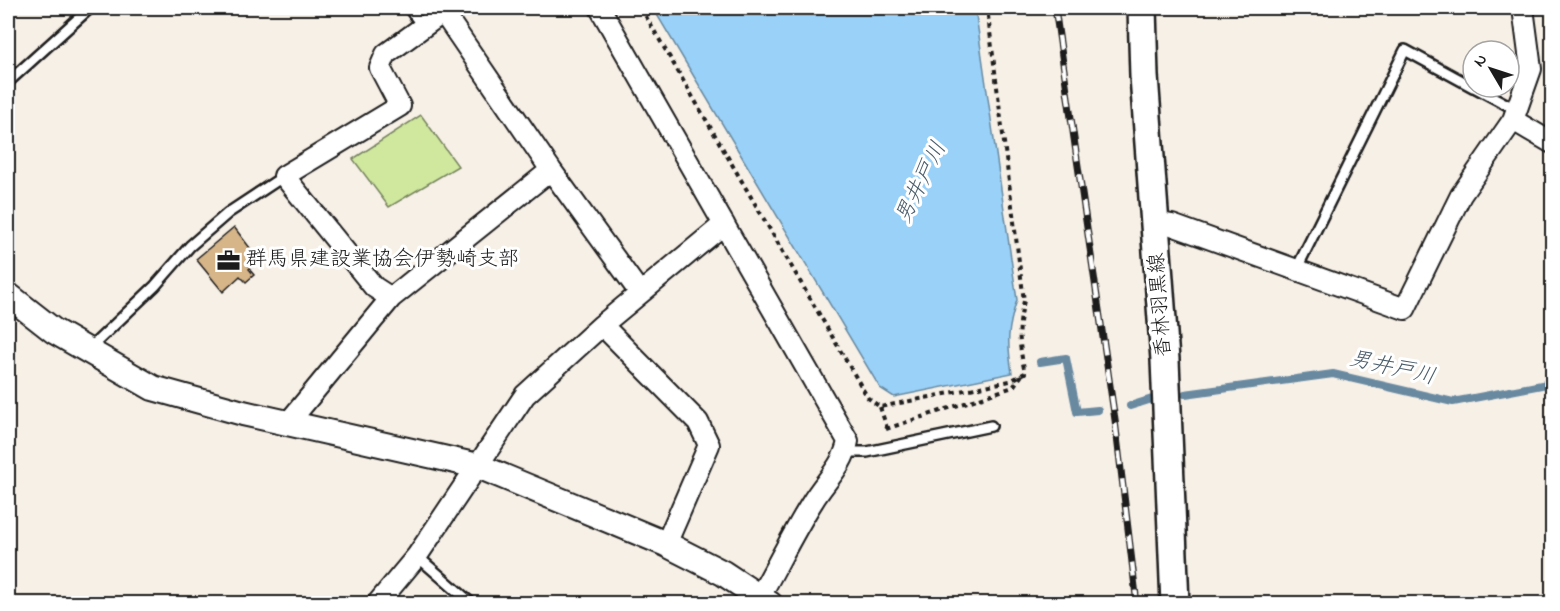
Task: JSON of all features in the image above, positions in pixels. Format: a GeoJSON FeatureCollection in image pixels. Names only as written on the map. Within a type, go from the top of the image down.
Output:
{"type":"FeatureCollection","features":[{"type":"Feature","properties":{"kind":"main road","name":"香林羽黒線"},"geometry":{"type":"LineString","coordinates":[[1142,8],[1144,76],[1165,360],[1175,603]]}},
{"type":"Feature","properties":{"kind":"street"},"geometry":{"type":"LineString","coordinates":[[8,295],[54,331],[153,388],[243,413],[477,466],[666,544],[723,573],[756,597],[806,512],[839,466],[847,446],[724,224],[600,8]]}},
{"type":"Feature","properties":{"kind":"street"},"geometry":{"type":"LineString","coordinates":[[1155,222],[1172,225],[1405,309],[1461,195],[1515,115],[1531,69],[1523,8]]}},
{"type":"Feature","properties":{"kind":"street"},"geometry":{"type":"LineString","coordinates":[[391,298],[374,286],[284,176],[399,106],[381,68],[386,54],[446,10],[551,170],[640,293]]}},
{"type":"Feature","properties":{"kind":"street"},"geometry":{"type":"LineString","coordinates":[[1515,115],[1552,143]]}},
{"type":"Feature","properties":{"kind":"street"},"geometry":{"type":"LineString","coordinates":[[288,423],[391,298],[551,170]]}},
{"type":"Feature","properties":{"kind":"street"},"geometry":{"type":"LineString","coordinates":[[377,603],[417,556],[525,395],[602,325],[724,224]]}},
{"type":"Feature","properties":{"kind":"street"},"geometry":{"type":"LineString","coordinates":[[602,325],[698,422],[709,445],[666,544]]}},
{"type":"Feature","properties":{"kind":"lane"},"geometry":{"type":"LineString","coordinates":[[8,82],[90,8]]}},
{"type":"Feature","properties":{"kind":"lane"},"geometry":{"type":"LineString","coordinates":[[409,8],[423,27]]}},
{"type":"Feature","properties":{"kind":"lane"},"geometry":{"type":"LineString","coordinates":[[1296,270],[1405,50],[1461,80]]}},
{"type":"Feature","properties":{"kind":"lane"},"geometry":{"type":"LineString","coordinates":[[1491,99],[1515,115]]}},
{"type":"Feature","properties":{"kind":"lane"},"geometry":{"type":"LineString","coordinates":[[88,350],[155,286],[190,246],[228,213],[284,176]]}},
{"type":"Feature","properties":{"kind":"lane"},"geometry":{"type":"LineString","coordinates":[[847,446],[867,452],[991,426]]}},
{"type":"Feature","properties":{"kind":"lane"},"geometry":{"type":"LineString","coordinates":[[417,556],[472,603]]}},
{"type":"Feature","properties":{"kind":"path"},"geometry":{"type":"LineString","coordinates":[[641,8],[868,398],[880,407],[888,428]]}},
{"type":"Feature","properties":{"kind":"path"},"geometry":{"type":"LineString","coordinates":[[987,8],[1024,301],[1019,321],[1018,340],[1025,373]]}},
{"type":"Feature","properties":{"kind":"path"},"geometry":{"type":"LineString","coordinates":[[880,407],[1010,381],[1025,373]]}},
{"type":"Feature","properties":{"kind":"path"},"geometry":{"type":"LineString","coordinates":[[847,446],[888,428],[1013,387],[1025,373]]}},
{"type":"Feature","properties":{"kind":"green space"},"geometry":{"type":"Polygon","coordinates":[[[421,115],[458,166],[389,207],[353,159],[421,115]]]}},
{"type":"Feature","properties":{"kind":"water"},"geometry":{"type":"Polygon","coordinates":[[[653,8],[975,8],[1017,300],[1009,336],[1012,373],[894,397],[880,388],[653,8]]]}},
{"type":"Feature","properties":{"kind":"building","name":"群馬県建設業協会伊勢崎支部"},"geometry":{"type":"Polygon","coordinates":[[[234,227],[260,261],[249,269],[254,275],[246,282],[240,276],[223,292],[196,259],[234,227]]]}},
{"type":"Feature","properties":{"kind":"waterway","name":"男井戸川"},"geometry":{"type":"LineString","coordinates":[[1040,362],[1066,358],[1077,412],[1098,410]]}},
{"type":"Feature","properties":{"kind":"waterway","name":"男井戸川"},"geometry":{"type":"LineString","coordinates":[[1185,394],[1333,374],[1453,402],[1552,383]]}},
{"type":"Feature","properties":{"kind":"waterway","name":"男井戸川"},"geometry":{"type":"LineString","coordinates":[[1130,406],[1152,399]]}},
{"type":"Feature","properties":{"kind":"railway"},"geometry":{"type":"LineString","coordinates":[[1055,8],[1115,420],[1137,604]]}},
{"type":"Feature","properties":{"kind":"place","name":"群馬県建設業協会伊勢崎支部"},"geometry":{"type":"Point","coordinates":[228,260]}}]}
